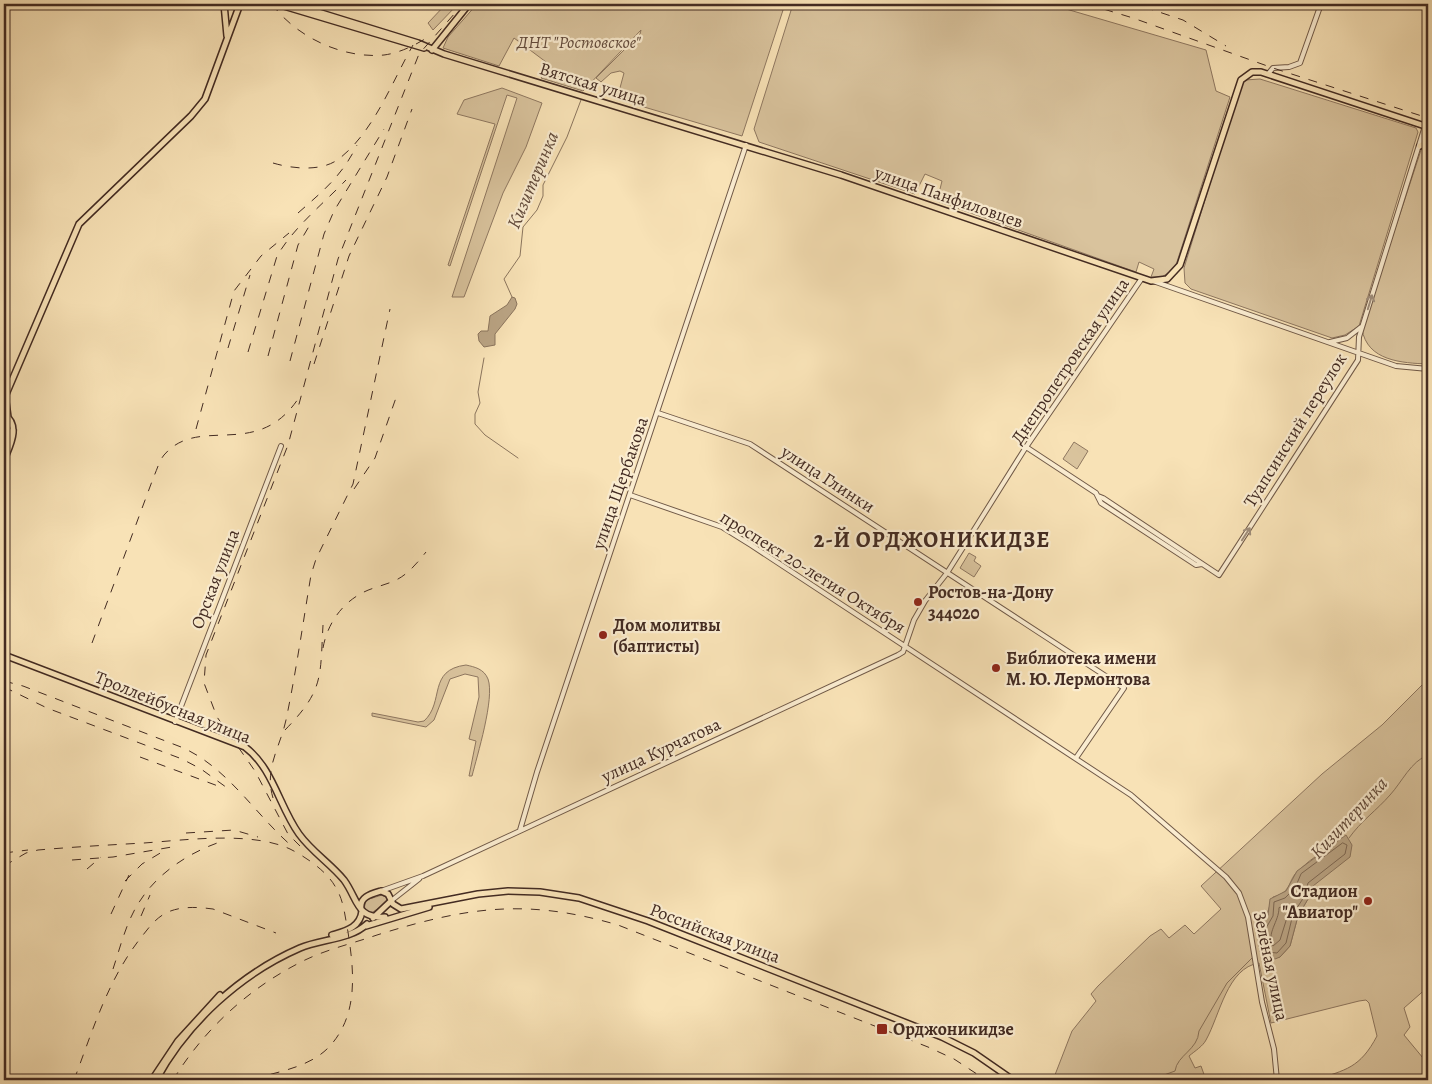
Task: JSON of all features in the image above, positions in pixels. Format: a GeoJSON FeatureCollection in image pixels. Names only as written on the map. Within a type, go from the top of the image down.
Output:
{"type":"FeatureCollection","features":[{"type":"Feature","properties":{"kind":"main road"},"geometry":{"type":"LineString","coordinates":[[224,4],[227,39]]}},
{"type":"Feature","properties":{"kind":"main road"},"geometry":{"type":"LineString","coordinates":[[4,460],[13,438],[13,429],[6,416],[5,397],[79,224],[199,107],[207,92],[240,4]]}},
{"type":"Feature","properties":{"kind":"main road","name":"Вятская улица"},"geometry":{"type":"LineString","coordinates":[[277,4],[746,145]]}},
{"type":"Feature","properties":{"kind":"main road","name":"Вятская улица"},"geometry":{"type":"LineString","coordinates":[[292,4],[418,42],[432,50]]}},
{"type":"Feature","properties":{"kind":"main road"},"geometry":{"type":"LineString","coordinates":[[432,50],[469,4]]}},
{"type":"Feature","properties":{"kind":"main road","name":"Днепропетровская улица"},"geometry":{"type":"LineString","coordinates":[[1142,278],[1151,281],[1167,279],[1180,265],[1241,80],[1245,75],[1254,72],[1268,74]]}},
{"type":"Feature","properties":{"kind":"main road"},"geometry":{"type":"LineString","coordinates":[[1268,74],[1426,126]]}},
{"type":"Feature","properties":{"kind":"main road"},"geometry":{"type":"LineString","coordinates":[[1419,147],[1428,141]]}},
{"type":"Feature","properties":{"kind":"main road","name":"улица Панфиловцев"},"geometry":{"type":"LineString","coordinates":[[746,145],[842,175],[1142,278]]}},
{"type":"Feature","properties":{"kind":"main road"},"geometry":{"type":"LineString","coordinates":[[4,433],[9,434],[13,429]]}},
{"type":"Feature","properties":{"kind":"main road"},"geometry":{"type":"LineString","coordinates":[[4,438],[6,454]]}},
{"type":"Feature","properties":{"kind":"main road","name":"Троллейбусная улица"},"geometry":{"type":"LineString","coordinates":[[4,655],[174,722],[235,743],[251,752],[266,772],[286,813],[302,838],[343,880],[361,910]]}},
{"type":"Feature","properties":{"kind":"main road"},"geometry":{"type":"LineString","coordinates":[[353,894],[367,896],[381,891],[388,894],[391,901],[366,926]]}},
{"type":"Feature","properties":{"kind":"main road","name":"Российская улица"},"geometry":{"type":"LineString","coordinates":[[391,901],[397,908],[405,909],[478,894],[508,892],[540,892],[579,898],[650,922],[942,1037],[974,1053],[1013,1080]]}},
{"type":"Feature","properties":{"kind":"main road","name":"Российская улица"},"geometry":{"type":"LineString","coordinates":[[410,912],[472,898],[508,894],[540,895],[578,901],[647,924],[941,1040],[972,1056],[1009,1080]]}},
{"type":"Feature","properties":{"kind":"main road"},"geometry":{"type":"LineString","coordinates":[[156,1080],[191,1032],[225,994],[244,978],[300,948],[344,933],[357,924],[361,910],[361,901],[367,896]]}},
{"type":"Feature","properties":{"kind":"main road"},"geometry":{"type":"LineString","coordinates":[[361,910],[369,916],[382,917],[410,912]]}},
{"type":"Feature","properties":{"kind":"main road"},"geometry":{"type":"LineString","coordinates":[[152,1080],[178,1041],[234,982],[294,948],[410,912]]}},
{"type":"Feature","properties":{"kind":"street","name":"Днепропетровская улица"},"geometry":{"type":"LineString","coordinates":[[1268,74],[1273,68],[1300,64],[1321,4]]}},
{"type":"Feature","properties":{"kind":"street","name":"Туапсинский переулок"},"geometry":{"type":"LineString","coordinates":[[1026,447],[1098,496],[1101,502],[1188,560],[1196,565],[1202,564],[1219,575],[1358,360],[1358,342],[1363,324],[1426,126]]}},
{"type":"Feature","properties":{"kind":"street","name":"Туапсинский переулок"},"geometry":{"type":"LineString","coordinates":[[1419,147],[1428,136]]}},
{"type":"Feature","properties":{"kind":"street","name":"улица Щербакова"},"geometry":{"type":"LineString","coordinates":[[520,830],[537,772],[746,145]]}},
{"type":"Feature","properties":{"kind":"street","name":"Днепропетровская улица"},"geometry":{"type":"LineString","coordinates":[[906,646],[914,620],[947,572],[1026,447],[1142,278]]}},
{"type":"Feature","properties":{"kind":"street"},"geometry":{"type":"LineString","coordinates":[[1151,281],[1396,366],[1428,369]]}},
{"type":"Feature","properties":{"kind":"street"},"geometry":{"type":"LineString","coordinates":[[1328,342],[1347,338],[1363,324]]}},
{"type":"Feature","properties":{"kind":"street","name":"улица Глинки"},"geometry":{"type":"LineString","coordinates":[[658,413],[750,444],[1124,688],[1076,758]]}},
{"type":"Feature","properties":{"kind":"street","name":"Орская улица"},"geometry":{"type":"LineString","coordinates":[[174,722],[281,446]]}},
{"type":"Feature","properties":{"kind":"street","name":"проспект 20-летия Октября"},"geometry":{"type":"LineString","coordinates":[[630,495],[722,527],[1132,796],[1215,867]]}},
{"type":"Feature","properties":{"kind":"street","name":"улица Курчатова"},"geometry":{"type":"LineString","coordinates":[[381,891],[423,876],[852,678],[898,656],[906,646]]}},
{"type":"Feature","properties":{"kind":"street","name":"Зелёная улица"},"geometry":{"type":"LineString","coordinates":[[1215,867],[1235,887],[1245,906],[1262,1002],[1274,1049],[1277,1080]]}},
{"type":"Feature","properties":{"kind":"street","name":"улица Курчатова"},"geometry":{"type":"LineString","coordinates":[[391,901],[423,876]]}},
{"type":"Feature","properties":{"kind":"green space"},"geometry":{"type":"Polygon","coordinates":[[[446,4],[458,4],[433,30],[428,23],[446,4]]]}},
{"type":"Feature","properties":{"kind":"green space","name":"ДНТ \"Ростовское\""},"geometry":{"type":"Polygon","coordinates":[[[477,4],[785,4],[742,136],[617,99],[624,73],[620,71],[611,73],[601,82],[596,78],[640,34],[641,30],[583,91],[541,78],[550,65],[514,38],[499,66],[443,48],[448,37],[477,4]]]}},
{"type":"Feature","properties":{"kind":"green space"},"geometry":{"type":"Polygon","coordinates":[[[793,4],[1049,4],[1206,50],[1216,91],[1230,97],[1175,268],[1162,277],[1151,277],[1154,269],[1139,262],[1136,272],[937,201],[942,181],[925,174],[915,194],[759,142],[754,129],[793,4]]]}},
{"type":"Feature","properties":{"kind":"green space"},"geometry":{"type":"Polygon","coordinates":[[[1260,79],[1416,128],[1418,132],[1359,326],[1345,335],[1332,338],[1191,289],[1185,283],[1184,268],[1241,83],[1245,80],[1260,79]]]}},
{"type":"Feature","properties":{"kind":"green space"},"geometry":{"type":"Polygon","coordinates":[[[502,88],[542,103],[526,147],[503,193],[464,297],[452,297],[517,98],[507,95],[450,266],[448,265],[495,124],[457,114],[464,100],[502,88]]]}},
{"type":"Feature","properties":{"kind":"green space"},"geometry":{"type":"Polygon","coordinates":[[[1424,141],[1428,142],[1428,364],[1397,361],[1378,354],[1365,340],[1362,329],[1424,141]]]}},
{"type":"Feature","properties":{"kind":"green space"},"geometry":{"type":"Polygon","coordinates":[[[1074,442],[1088,451],[1077,469],[1063,459],[1074,442]]]}},
{"type":"Feature","properties":{"kind":"green space"},"geometry":{"type":"Polygon","coordinates":[[[969,553],[976,557],[974,561],[981,566],[974,577],[960,568],[969,553]]]}},
{"type":"Feature","properties":{"kind":"green space"},"geometry":{"type":"Polygon","coordinates":[[[466,665],[482,671],[488,679],[490,688],[487,713],[472,776],[469,776],[476,741],[469,739],[479,697],[478,677],[465,674],[450,679],[434,720],[426,727],[372,716],[372,713],[418,722],[424,721],[434,705],[441,680],[446,673],[454,668],[466,665]]]}},
{"type":"Feature","properties":{"kind":"green space"},"geometry":{"type":"Polygon","coordinates":[[[1428,679],[1428,921],[1426,924],[1428,930],[1428,987],[1404,1008],[1410,1027],[1404,1035],[1428,1064],[1428,1080],[1314,1080],[1351,1066],[1371,1047],[1377,1036],[1369,1003],[1366,1000],[1359,1001],[1271,1023],[1259,963],[1248,967],[1232,983],[1206,1040],[1189,1056],[1195,1068],[1201,1066],[1206,1080],[1053,1080],[1072,1031],[1096,1001],[1091,994],[1098,986],[1150,936],[1161,929],[1169,938],[1185,925],[1194,934],[1221,909],[1201,886],[1322,774],[1382,725],[1428,679]],[[1342,836],[1299,870],[1284,892],[1273,897],[1258,939],[1260,952],[1268,958],[1280,957],[1290,946],[1298,916],[1308,899],[1313,885],[1329,872],[1342,836]]]}},
{"type":"Feature","properties":{"kind":"green space"},"geometry":{"type":"Polygon","coordinates":[[[382,895],[387,898],[386,903],[373,912],[368,912],[364,909],[366,900],[382,895]]]}},
{"type":"Feature","properties":{"kind":"water"},"geometry":{"type":"Polygon","coordinates":[[[512,297],[515,298],[517,304],[495,334],[495,345],[484,347],[479,341],[478,334],[481,331],[488,331],[490,316],[507,305],[512,297]]]}},
{"type":"Feature","properties":{"kind":"water"},"geometry":{"type":"Polygon","coordinates":[[[1346,835],[1352,845],[1350,857],[1313,886],[1298,916],[1290,946],[1280,957],[1275,959],[1263,956],[1258,939],[1264,920],[1268,915],[1270,899],[1286,891],[1297,871],[1346,835]]]}},
{"type":"Feature","properties":{"kind":"waterway","name":"Кизитеринка"},"geometry":{"type":"LineString","coordinates":[[512,297],[504,279],[520,256],[523,227],[537,210],[543,196],[543,185],[567,137],[581,100]]}},
{"type":"Feature","properties":{"kind":"waterway","name":"Кизитеринка"},"geometry":{"type":"LineString","coordinates":[[484,358],[478,392],[480,403],[475,414],[475,424],[485,435],[518,458]]}},
{"type":"Feature","properties":{"kind":"waterway","name":"Кизитеринка"},"geometry":{"type":"LineString","coordinates":[[1349,838],[1390,795],[1412,767],[1428,755]]}},
{"type":"Feature","properties":{"kind":"waterway","name":"Кизитеринка"},"geometry":{"type":"LineString","coordinates":[[1162,1080],[1164,1075],[1175,1071],[1179,1061],[1195,1043],[1199,1031],[1227,983],[1253,957]]}},
{"type":"Feature","properties":{"kind":"railway"},"geometry":{"type":"LineString","coordinates":[[272,4],[282,16],[307,36],[337,49],[353,53],[368,55],[390,54],[409,48],[431,35]]}},
{"type":"Feature","properties":{"kind":"railway"},"geometry":{"type":"LineString","coordinates":[[300,846],[288,834],[255,771],[217,717],[204,683],[206,655],[288,445],[338,259],[419,54],[463,4]]}},
{"type":"Feature","properties":{"kind":"railway"},"geometry":{"type":"LineString","coordinates":[[1087,4],[1133,18],[1273,68],[1428,118]]}},
{"type":"Feature","properties":{"kind":"railway"},"geometry":{"type":"LineString","coordinates":[[1144,7],[1183,20],[1226,46]]}},
{"type":"Feature","properties":{"kind":"railway"},"geometry":{"type":"LineString","coordinates":[[273,163],[290,167],[308,168],[325,166],[340,158],[352,147],[373,120],[413,45]]}},
{"type":"Feature","properties":{"kind":"railway"},"geometry":{"type":"LineString","coordinates":[[314,364],[349,256],[387,177],[412,109]]}},
{"type":"Feature","properties":{"kind":"railway"},"geometry":{"type":"LineString","coordinates":[[290,361],[324,234],[334,211],[384,129]]}},
{"type":"Feature","properties":{"kind":"railway"},"geometry":{"type":"LineString","coordinates":[[298,213],[324,190],[345,166],[357,145]]}},
{"type":"Feature","properties":{"kind":"railway"},"geometry":{"type":"LineString","coordinates":[[248,352],[277,256],[300,226],[346,180]]}},
{"type":"Feature","properties":{"kind":"railway"},"geometry":{"type":"LineString","coordinates":[[268,356],[298,245],[311,223]]}},
{"type":"Feature","properties":{"kind":"railway"},"geometry":{"type":"LineString","coordinates":[[196,429],[234,291],[261,256],[289,233]]}},
{"type":"Feature","properties":{"kind":"railway"},"geometry":{"type":"LineString","coordinates":[[228,348],[250,275]]}},
{"type":"Feature","properties":{"kind":"railway"},"geometry":{"type":"LineString","coordinates":[[273,798],[270,777],[286,720],[311,575],[316,559],[353,484],[390,309]]}},
{"type":"Feature","properties":{"kind":"railway"},"geometry":{"type":"LineString","coordinates":[[354,489],[375,458],[398,392]]}},
{"type":"Feature","properties":{"kind":"railway"},"geometry":{"type":"LineString","coordinates":[[92,643],[154,476],[164,455],[178,443],[194,438],[246,433],[264,428],[282,418],[298,399]]}},
{"type":"Feature","properties":{"kind":"railway"},"geometry":{"type":"LineString","coordinates":[[323,648],[328,631],[341,609],[366,591],[402,577],[426,552]]}},
{"type":"Feature","properties":{"kind":"railway"},"geometry":{"type":"LineString","coordinates":[[285,730],[307,704],[318,682],[323,625]]}},
{"type":"Feature","properties":{"kind":"railway"},"geometry":{"type":"LineString","coordinates":[[4,681],[23,686],[181,747],[198,756],[227,779],[294,848]]}},
{"type":"Feature","properties":{"kind":"railway"},"geometry":{"type":"LineString","coordinates":[[4,687],[47,708],[182,759],[201,769],[230,790]]}},
{"type":"Feature","properties":{"kind":"railway"},"geometry":{"type":"LineString","coordinates":[[140,757],[218,786]]}},
{"type":"Feature","properties":{"kind":"railway"},"geometry":{"type":"LineString","coordinates":[[186,833],[234,830],[258,837]]}},
{"type":"Feature","properties":{"kind":"railway"},"geometry":{"type":"LineString","coordinates":[[4,866],[26,853],[38,850],[238,838],[274,843],[290,849],[328,876],[341,898],[352,962],[352,992],[350,1007],[345,1021],[339,1034],[329,1047],[312,1060],[302,1065],[249,1080]]}},
{"type":"Feature","properties":{"kind":"railway"},"geometry":{"type":"LineString","coordinates":[[113,969],[130,919],[145,893],[163,874],[174,866],[196,852],[220,842]]}},
{"type":"Feature","properties":{"kind":"railway"},"geometry":{"type":"LineString","coordinates":[[72,860],[113,857],[172,847]]}},
{"type":"Feature","properties":{"kind":"railway"},"geometry":{"type":"LineString","coordinates":[[4,853],[28,850]]}},
{"type":"Feature","properties":{"kind":"railway"},"geometry":{"type":"LineString","coordinates":[[125,881],[142,864],[162,852]]}},
{"type":"Feature","properties":{"kind":"railway"},"geometry":{"type":"LineString","coordinates":[[87,869],[101,857]]}},
{"type":"Feature","properties":{"kind":"railway"},"geometry":{"type":"LineString","coordinates":[[111,914],[129,875]]}},
{"type":"Feature","properties":{"kind":"railway"},"geometry":{"type":"LineString","coordinates":[[141,916],[150,895]]}},
{"type":"Feature","properties":{"kind":"railway"},"geometry":{"type":"LineString","coordinates":[[74,1080],[95,1023],[120,969],[143,935],[160,916],[173,910],[184,908],[213,909],[276,933]]}},
{"type":"Feature","properties":{"kind":"railway"},"geometry":{"type":"LineString","coordinates":[[173,1080],[199,1043],[230,1011],[266,983],[305,960],[332,949],[409,925],[469,912],[497,909],[554,911],[618,925],[928,1047],[954,1059],[986,1080]]}},
{"type":"Feature","properties":{"kind":"place","name":"Ростов-на-Дону 344020"},"geometry":{"type":"Point","coordinates":[918,602]}},
{"type":"Feature","properties":{"kind":"place","name":"Дом молитвы (баптисты)"},"geometry":{"type":"Point","coordinates":[603,635]}},
{"type":"Feature","properties":{"kind":"place","name":"Библиотека имени М. Ю. Лермонтова"},"geometry":{"type":"Point","coordinates":[996,668]}},
{"type":"Feature","properties":{"kind":"place","name":"Стадион \"Авиатор\""},"geometry":{"type":"Point","coordinates":[1368,901]}},
{"type":"Feature","properties":{"kind":"place","name":"Орджоникидзе"},"geometry":{"type":"Point","coordinates":[882,1029]}},
{"type":"Feature","properties":{"kind":"district","name":"2-Й ОРДЖОНИКИДЗЕ"},"geometry":{"type":"Point","coordinates":[932,540]}}]}
